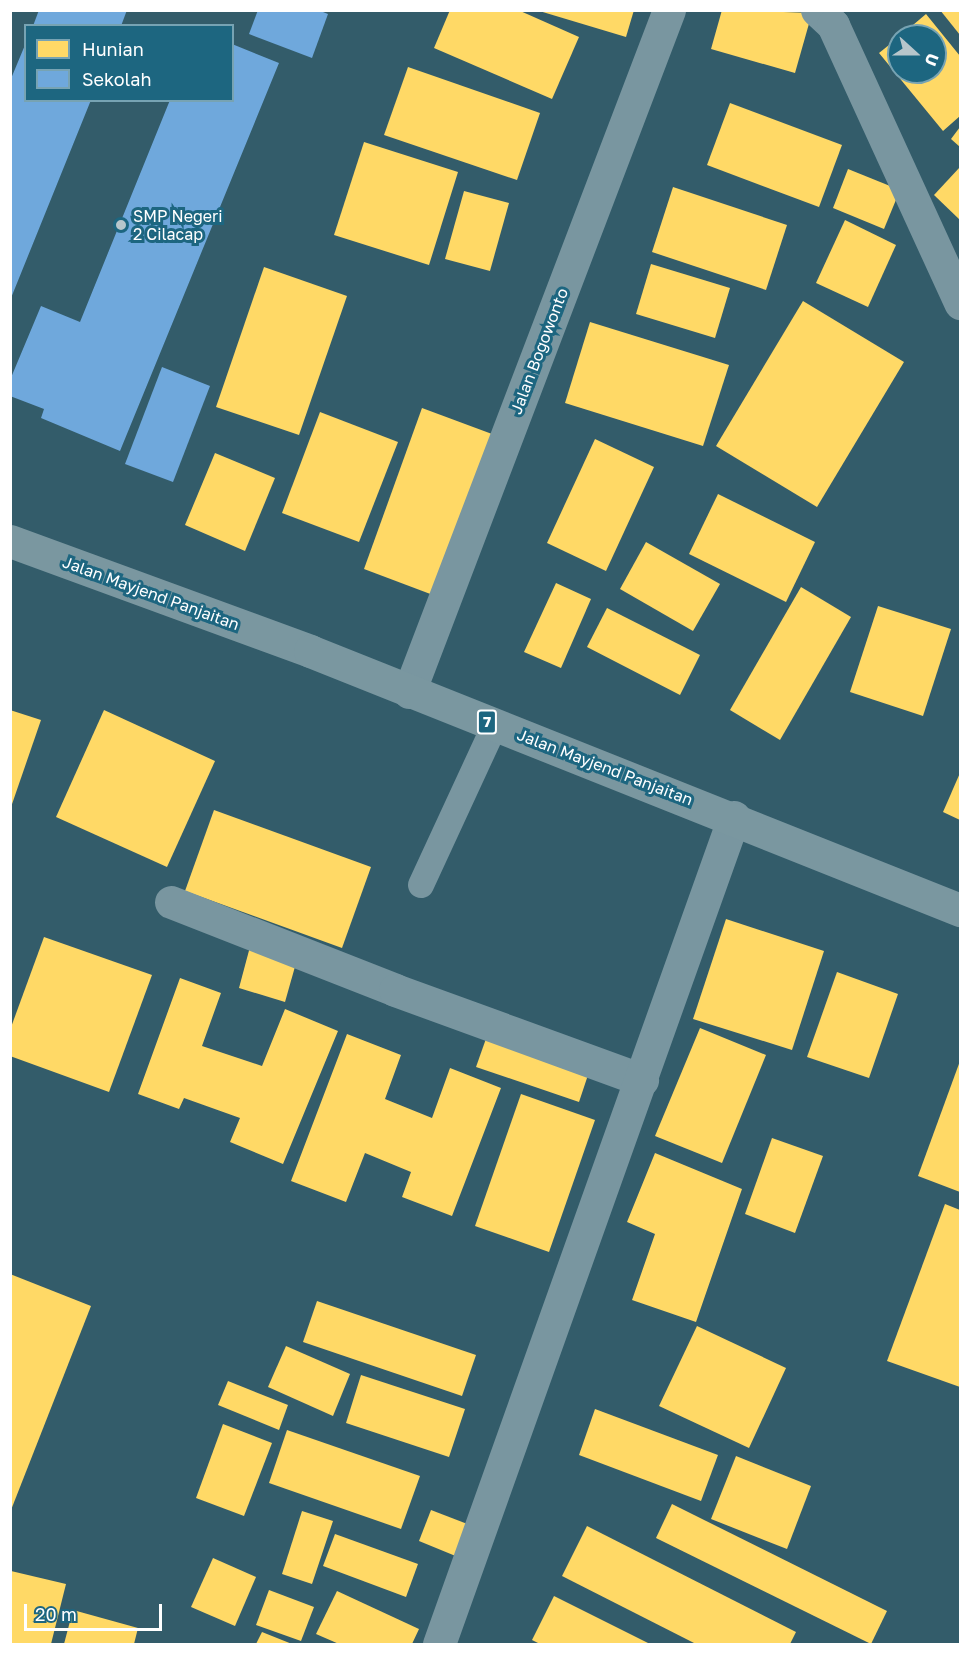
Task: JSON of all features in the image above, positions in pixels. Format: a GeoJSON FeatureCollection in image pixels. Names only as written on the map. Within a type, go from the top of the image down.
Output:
{"type":"FeatureCollection","features":[{"type":"Feature","properties":{"kind":"highway","name":"Jalan Mayjend Panjaitan"},"geometry":{"type":"LineString","coordinates":[[10,541],[495,725],[734,818],[960,910]]}},
{"type":"Feature","properties":{"kind":"street","name":"Jalan Bogowonto"},"geometry":{"type":"LineString","coordinates":[[409,692],[669,10]]}},
{"type":"Feature","properties":{"kind":"street"},"geometry":{"type":"LineString","coordinates":[[817,10],[833,26],[960,303]]}},
{"type":"Feature","properties":{"kind":"street"},"geometry":{"type":"LineString","coordinates":[[439,1644],[734,818]]}},
{"type":"Feature","properties":{"kind":"street"},"geometry":{"type":"LineString","coordinates":[[171,902],[395,990],[642,1080]]}},
{"type":"Feature","properties":{"kind":"lane"},"geometry":{"type":"LineString","coordinates":[[421,885],[495,725]]}},
{"type":"Feature","properties":{"kind":"building: Hunian"},"geometry":{"type":"Polygon","coordinates":[[[450,10],[518,10],[579,37],[552,99],[434,48],[450,10]]]}},
{"type":"Feature","properties":{"kind":"building: Hunian"},"geometry":{"type":"Polygon","coordinates":[[[536,10],[634,10],[626,37],[536,10]]]}},
{"type":"Feature","properties":{"kind":"building: Hunian"},"geometry":{"type":"Polygon","coordinates":[[[722,10],[812,13],[795,73],[711,49],[722,10]]]}},
{"type":"Feature","properties":{"kind":"building: Hunian"},"geometry":{"type":"Polygon","coordinates":[[[940,10],[960,10],[960,35],[940,10]]]}},
{"type":"Feature","properties":{"kind":"building: Hunian"},"geometry":{"type":"Polygon","coordinates":[[[926,14],[934,24],[914,24],[926,14]]]}},
{"type":"Feature","properties":{"kind":"building: Hunian"},"geometry":{"type":"Polygon","coordinates":[[[947,40],[960,56],[960,116],[943,131],[904,84],[947,84],[947,40]]]}},
{"type":"Feature","properties":{"kind":"building: Hunian"},"geometry":{"type":"Polygon","coordinates":[[[887,47],[887,63],[879,53],[887,47]]]}},
{"type":"Feature","properties":{"kind":"building: Hunian"},"geometry":{"type":"Polygon","coordinates":[[[408,67],[540,113],[517,180],[384,135],[408,67]]]}},
{"type":"Feature","properties":{"kind":"building: Hunian"},"geometry":{"type":"Polygon","coordinates":[[[730,103],[842,145],[819,207],[707,165],[730,103]]]}},
{"type":"Feature","properties":{"kind":"building: Hunian"},"geometry":{"type":"Polygon","coordinates":[[[960,127],[960,147],[951,139],[960,127]]]}},
{"type":"Feature","properties":{"kind":"building: Hunian"},"geometry":{"type":"Polygon","coordinates":[[[364,142],[458,172],[429,265],[334,235],[364,142]]]}},
{"type":"Feature","properties":{"kind":"building: Hunian"},"geometry":{"type":"Polygon","coordinates":[[[960,167],[960,220],[934,195],[960,167]]]}},
{"type":"Feature","properties":{"kind":"building: Hunian"},"geometry":{"type":"Polygon","coordinates":[[[848,169],[900,190],[884,229],[833,208],[848,169]]]}},
{"type":"Feature","properties":{"kind":"building: Hunian"},"geometry":{"type":"Polygon","coordinates":[[[673,187],[787,225],[766,290],[652,252],[673,187]]]}},
{"type":"Feature","properties":{"kind":"building: Hunian"},"geometry":{"type":"Polygon","coordinates":[[[464,191],[509,203],[490,271],[445,259],[464,191]]]}},
{"type":"Feature","properties":{"kind":"building: Hunian"},"geometry":{"type":"Polygon","coordinates":[[[845,220],[896,245],[868,307],[816,283],[845,220]]]}},
{"type":"Feature","properties":{"kind":"building: Hunian"},"geometry":{"type":"Polygon","coordinates":[[[651,264],[730,288],[715,338],[636,314],[651,264]]]}},
{"type":"Feature","properties":{"kind":"building: Hunian"},"geometry":{"type":"Polygon","coordinates":[[[264,267],[347,296],[299,435],[216,407],[264,267]]]}},
{"type":"Feature","properties":{"kind":"building: Hunian"},"geometry":{"type":"Polygon","coordinates":[[[803,301],[904,362],[817,507],[716,446],[803,301]]]}},
{"type":"Feature","properties":{"kind":"building: Hunian"},"geometry":{"type":"Polygon","coordinates":[[[590,322],[729,365],[703,446],[565,403],[590,322]]]}},
{"type":"Feature","properties":{"kind":"building: Hunian"},"geometry":{"type":"Polygon","coordinates":[[[422,408],[492,434],[433,595],[364,569],[422,408]]]}},
{"type":"Feature","properties":{"kind":"building: Hunian"},"geometry":{"type":"Polygon","coordinates":[[[320,412],[398,442],[359,542],[282,513],[320,412]]]}},
{"type":"Feature","properties":{"kind":"building: Hunian"},"geometry":{"type":"Polygon","coordinates":[[[595,439],[654,467],[606,571],[547,543],[595,439]]]}},
{"type":"Feature","properties":{"kind":"building: Hunian"},"geometry":{"type":"Polygon","coordinates":[[[215,453],[275,478],[245,551],[185,525],[215,453]]]}},
{"type":"Feature","properties":{"kind":"building: Hunian"},"geometry":{"type":"Polygon","coordinates":[[[718,494],[815,542],[786,602],[689,554],[718,494]]]}},
{"type":"Feature","properties":{"kind":"building: Hunian"},"geometry":{"type":"Polygon","coordinates":[[[646,542],[720,584],[693,631],[620,589],[646,542]]]}},
{"type":"Feature","properties":{"kind":"building: Hunian"},"geometry":{"type":"Polygon","coordinates":[[[556,583],[591,599],[561,668],[524,652],[556,583]]]}},
{"type":"Feature","properties":{"kind":"building: Hunian"},"geometry":{"type":"Polygon","coordinates":[[[801,587],[851,617],[780,740],[730,710],[801,587]]]}},
{"type":"Feature","properties":{"kind":"building: Hunian"},"geometry":{"type":"Polygon","coordinates":[[[878,606],[951,629],[923,716],[850,692],[878,606]]]}},
{"type":"Feature","properties":{"kind":"building: Hunian"},"geometry":{"type":"Polygon","coordinates":[[[607,608],[700,655],[680,695],[587,647],[607,608]]]}},
{"type":"Feature","properties":{"kind":"building: Hunian"},"geometry":{"type":"Polygon","coordinates":[[[10,710],[41,720],[11,807],[10,807],[10,710]]]}},
{"type":"Feature","properties":{"kind":"building: Hunian"},"geometry":{"type":"Polygon","coordinates":[[[104,710],[215,761],[167,867],[56,817],[104,710]]]}},
{"type":"Feature","properties":{"kind":"building: Hunian"},"geometry":{"type":"Polygon","coordinates":[[[960,773],[960,820],[943,812],[960,773]]]}},
{"type":"Feature","properties":{"kind":"building: Hunian"},"geometry":{"type":"Polygon","coordinates":[[[214,810],[371,867],[342,948],[185,891],[214,810]]]}},
{"type":"Feature","properties":{"kind":"building: Hunian"},"geometry":{"type":"Polygon","coordinates":[[[726,919],[824,951],[792,1050],[693,1019],[726,919]]]}},
{"type":"Feature","properties":{"kind":"building: Hunian"},"geometry":{"type":"Polygon","coordinates":[[[44,937],[152,975],[109,1092],[10,1056],[10,1030],[44,937]]]}},
{"type":"Feature","properties":{"kind":"building: Hunian"},"geometry":{"type":"Polygon","coordinates":[[[251,943],[298,956],[285,1002],[239,988],[251,943]]]}},
{"type":"Feature","properties":{"kind":"building: Hunian"},"geometry":{"type":"Polygon","coordinates":[[[837,972],[898,994],[869,1078],[807,1057],[837,972]]]}},
{"type":"Feature","properties":{"kind":"building: Hunian"},"geometry":{"type":"Polygon","coordinates":[[[180,978],[221,993],[202,1046],[262,1066],[285,1009],[338,1031],[283,1164],[230,1142],[240,1118],[184,1098],[179,1109],[138,1094],[180,978]]]}},
{"type":"Feature","properties":{"kind":"building: Hunian"},"geometry":{"type":"Polygon","coordinates":[[[700,1028],[766,1055],[722,1163],[655,1136],[700,1028]]]}},
{"type":"Feature","properties":{"kind":"building: Hunian"},"geometry":{"type":"Polygon","coordinates":[[[488,1033],[590,1069],[579,1102],[476,1067],[488,1033]]]}},
{"type":"Feature","properties":{"kind":"building: Hunian"},"geometry":{"type":"Polygon","coordinates":[[[347,1034],[401,1055],[385,1099],[432,1118],[450,1068],[501,1088],[452,1216],[402,1197],[411,1172],[365,1153],[346,1202],[291,1181],[347,1034]]]}},
{"type":"Feature","properties":{"kind":"building: Hunian"},"geometry":{"type":"Polygon","coordinates":[[[960,1061],[960,1192],[918,1176],[960,1061]]]}},
{"type":"Feature","properties":{"kind":"building: Hunian"},"geometry":{"type":"Polygon","coordinates":[[[521,1094],[595,1120],[549,1252],[475,1226],[521,1094]]]}},
{"type":"Feature","properties":{"kind":"building: Hunian"},"geometry":{"type":"Polygon","coordinates":[[[772,1138],[823,1156],[795,1233],[745,1214],[772,1138]]]}},
{"type":"Feature","properties":{"kind":"building: Hunian"},"geometry":{"type":"Polygon","coordinates":[[[655,1153],[742,1189],[696,1322],[632,1300],[655,1234],[627,1222],[655,1153]]]}},
{"type":"Feature","properties":{"kind":"building: Hunian"},"geometry":{"type":"Polygon","coordinates":[[[945,1204],[960,1210],[960,1387],[887,1361],[945,1204]]]}},
{"type":"Feature","properties":{"kind":"building: Hunian"},"geometry":{"type":"Polygon","coordinates":[[[10,1274],[91,1306],[11,1510],[10,1510],[10,1274]]]}},
{"type":"Feature","properties":{"kind":"building: Hunian"},"geometry":{"type":"Polygon","coordinates":[[[317,1301],[476,1355],[462,1396],[303,1342],[317,1301]]]}},
{"type":"Feature","properties":{"kind":"building: Hunian"},"geometry":{"type":"Polygon","coordinates":[[[697,1326],[786,1368],[749,1448],[659,1406],[697,1326]]]}},
{"type":"Feature","properties":{"kind":"building: Hunian"},"geometry":{"type":"Polygon","coordinates":[[[286,1346],[350,1374],[333,1416],[268,1387],[286,1346]]]}},
{"type":"Feature","properties":{"kind":"building: Hunian"},"geometry":{"type":"Polygon","coordinates":[[[361,1375],[465,1409],[449,1457],[346,1423],[361,1375]]]}},
{"type":"Feature","properties":{"kind":"building: Hunian"},"geometry":{"type":"Polygon","coordinates":[[[228,1381],[288,1405],[279,1430],[218,1405],[228,1381]]]}},
{"type":"Feature","properties":{"kind":"building: Hunian"},"geometry":{"type":"Polygon","coordinates":[[[595,1409],[718,1455],[701,1501],[579,1455],[595,1409]]]}},
{"type":"Feature","properties":{"kind":"building: Hunian"},"geometry":{"type":"Polygon","coordinates":[[[223,1424],[272,1443],[244,1516],[196,1498],[223,1424]]]}},
{"type":"Feature","properties":{"kind":"building: Hunian"},"geometry":{"type":"Polygon","coordinates":[[[287,1430],[420,1476],[401,1529],[269,1483],[287,1430]]]}},
{"type":"Feature","properties":{"kind":"building: Hunian"},"geometry":{"type":"Polygon","coordinates":[[[736,1456],[811,1486],[787,1549],[711,1519],[736,1456]]]}},
{"type":"Feature","properties":{"kind":"building: Hunian"},"geometry":{"type":"Polygon","coordinates":[[[672,1504],[887,1611],[871,1644],[656,1538],[672,1504]]]}},
{"type":"Feature","properties":{"kind":"building: Hunian"},"geometry":{"type":"Polygon","coordinates":[[[431,1510],[470,1525],[458,1557],[419,1541],[431,1510]]]}},
{"type":"Feature","properties":{"kind":"building: Hunian"},"geometry":{"type":"Polygon","coordinates":[[[302,1511],[333,1521],[312,1584],[282,1574],[302,1511]]]}},
{"type":"Feature","properties":{"kind":"building: Hunian"},"geometry":{"type":"Polygon","coordinates":[[[587,1526],[796,1632],[790,1644],[696,1644],[562,1576],[587,1526]]]}},
{"type":"Feature","properties":{"kind":"building: Hunian"},"geometry":{"type":"Polygon","coordinates":[[[335,1534],[418,1564],[406,1597],[323,1566],[335,1534]]]}},
{"type":"Feature","properties":{"kind":"building: Hunian"},"geometry":{"type":"Polygon","coordinates":[[[213,1558],[256,1577],[235,1626],[191,1607],[213,1558]]]}},
{"type":"Feature","properties":{"kind":"building: Hunian"},"geometry":{"type":"Polygon","coordinates":[[[11,1571],[66,1584],[51,1644],[10,1644],[11,1571]]]}},
{"type":"Feature","properties":{"kind":"building: Hunian"},"geometry":{"type":"Polygon","coordinates":[[[269,1590],[314,1607],[301,1641],[256,1625],[269,1590]]]}},
{"type":"Feature","properties":{"kind":"building: Hunian"},"geometry":{"type":"Polygon","coordinates":[[[337,1591],[419,1629],[412,1644],[339,1644],[316,1634],[337,1591]]]}},
{"type":"Feature","properties":{"kind":"building: Hunian"},"geometry":{"type":"Polygon","coordinates":[[[554,1596],[650,1644],[540,1644],[532,1640],[554,1596]]]}},
{"type":"Feature","properties":{"kind":"building: Hunian"},"geometry":{"type":"Polygon","coordinates":[[[73,1610],[138,1628],[134,1644],[64,1644],[73,1610]]]}},
{"type":"Feature","properties":{"kind":"building: Hunian"},"geometry":{"type":"Polygon","coordinates":[[[262,1632],[292,1644],[256,1644],[262,1632]]]}},
{"type":"Feature","properties":{"kind":"building: Sekolah"},"geometry":{"type":"Polygon","coordinates":[[[39,10],[127,10],[122,24],[34,24],[39,10]]]}},
{"type":"Feature","properties":{"kind":"building: Sekolah"},"geometry":{"type":"Polygon","coordinates":[[[258,10],[318,10],[328,14],[312,58],[249,34],[258,10]]]}},
{"type":"Feature","properties":{"kind":"building: Sekolah"},"geometry":{"type":"Polygon","coordinates":[[[234,45],[279,63],[120,451],[41,418],[44,409],[10,396],[10,380],[41,306],[80,322],[169,102],[234,102],[234,45]]]}},
{"type":"Feature","properties":{"kind":"building: Sekolah"},"geometry":{"type":"Polygon","coordinates":[[[24,47],[24,102],[90,102],[11,298],[10,81],[24,47]]]}},
{"type":"Feature","properties":{"kind":"building: Sekolah"},"geometry":{"type":"Polygon","coordinates":[[[162,367],[210,386],[173,482],[125,464],[162,367]]]}},
{"type":"Feature","properties":{"kind":"place","name":"SMP Negeri 2 Cilacap"},"geometry":{"type":"Point","coordinates":[121,225]}}]}
